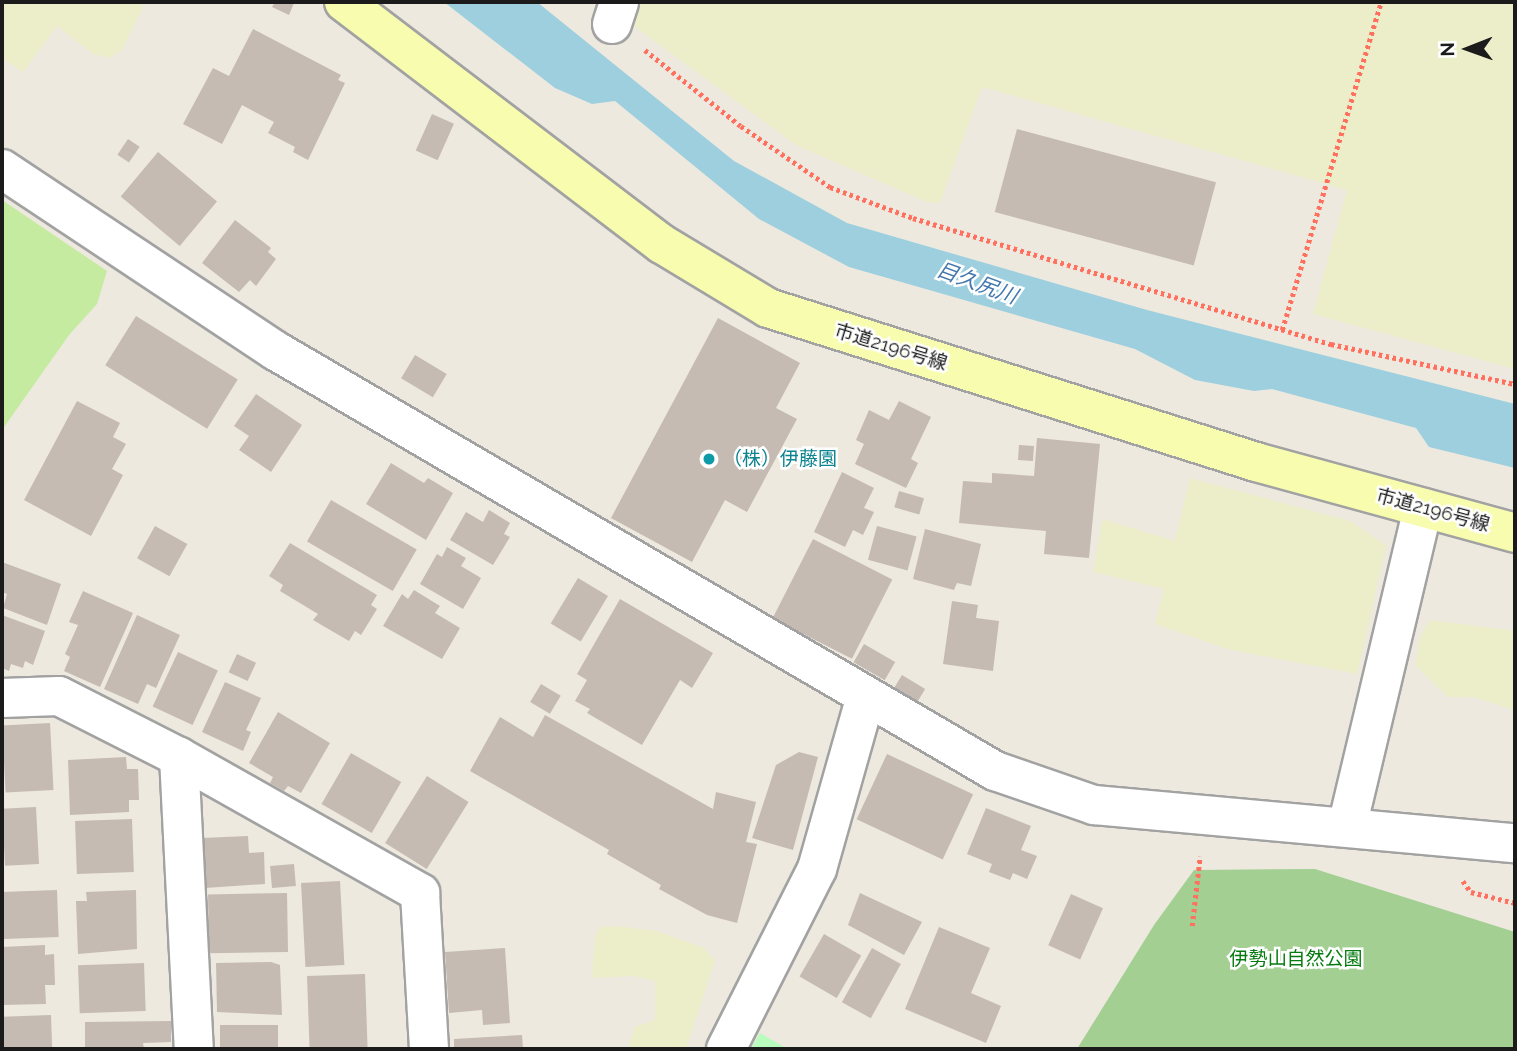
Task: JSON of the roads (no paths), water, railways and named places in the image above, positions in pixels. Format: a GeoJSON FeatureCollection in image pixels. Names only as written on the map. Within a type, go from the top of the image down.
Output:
{"type":"FeatureCollection","features":[{"type":"Feature","properties":{"kind":"street","name":"市道2196号線"},"geometry":{"type":"LineString","coordinates":[[345,2],[662,244],[768,308],[1256,462],[1515,533]]}},
{"type":"Feature","properties":{"kind":"street"},"geometry":{"type":"LineString","coordinates":[[2,169],[276,351],[865,699],[995,771],[1094,805],[1515,843]]}},
{"type":"Feature","properties":{"kind":"street"},"geometry":{"type":"LineString","coordinates":[[1347,827],[1423,508]]}},
{"type":"Feature","properties":{"kind":"street"},"geometry":{"type":"LineString","coordinates":[[2,698],[59,696],[179,757],[420,893],[429,1049]]}},
{"type":"Feature","properties":{"kind":"street"},"geometry":{"type":"LineString","coordinates":[[726,1049],[817,869],[865,699]]}},
{"type":"Feature","properties":{"kind":"street"},"geometry":{"type":"LineString","coordinates":[[179,757],[194,1049]]}},
{"type":"Feature","properties":{"kind":"water","name":"目久尻川"},"geometry":{"type":"Polygon","coordinates":[[[444,2],[537,2],[734,161],[847,223],[1147,310],[1515,404],[1515,468],[1429,447],[1416,428],[1272,389],[1254,391],[1195,380],[1135,349],[849,267],[759,219],[615,101],[592,104],[555,88],[444,2]]]}},
{"type":"Feature","properties":{"kind":"place","name":"（株）伊藤園"},"geometry":{"type":"Point","coordinates":[709,459]}},
{"type":"Feature","properties":{"kind":"park label","name":"伊勢山自然公園"},"geometry":{"type":"Point","coordinates":[1296,959]}}]}
